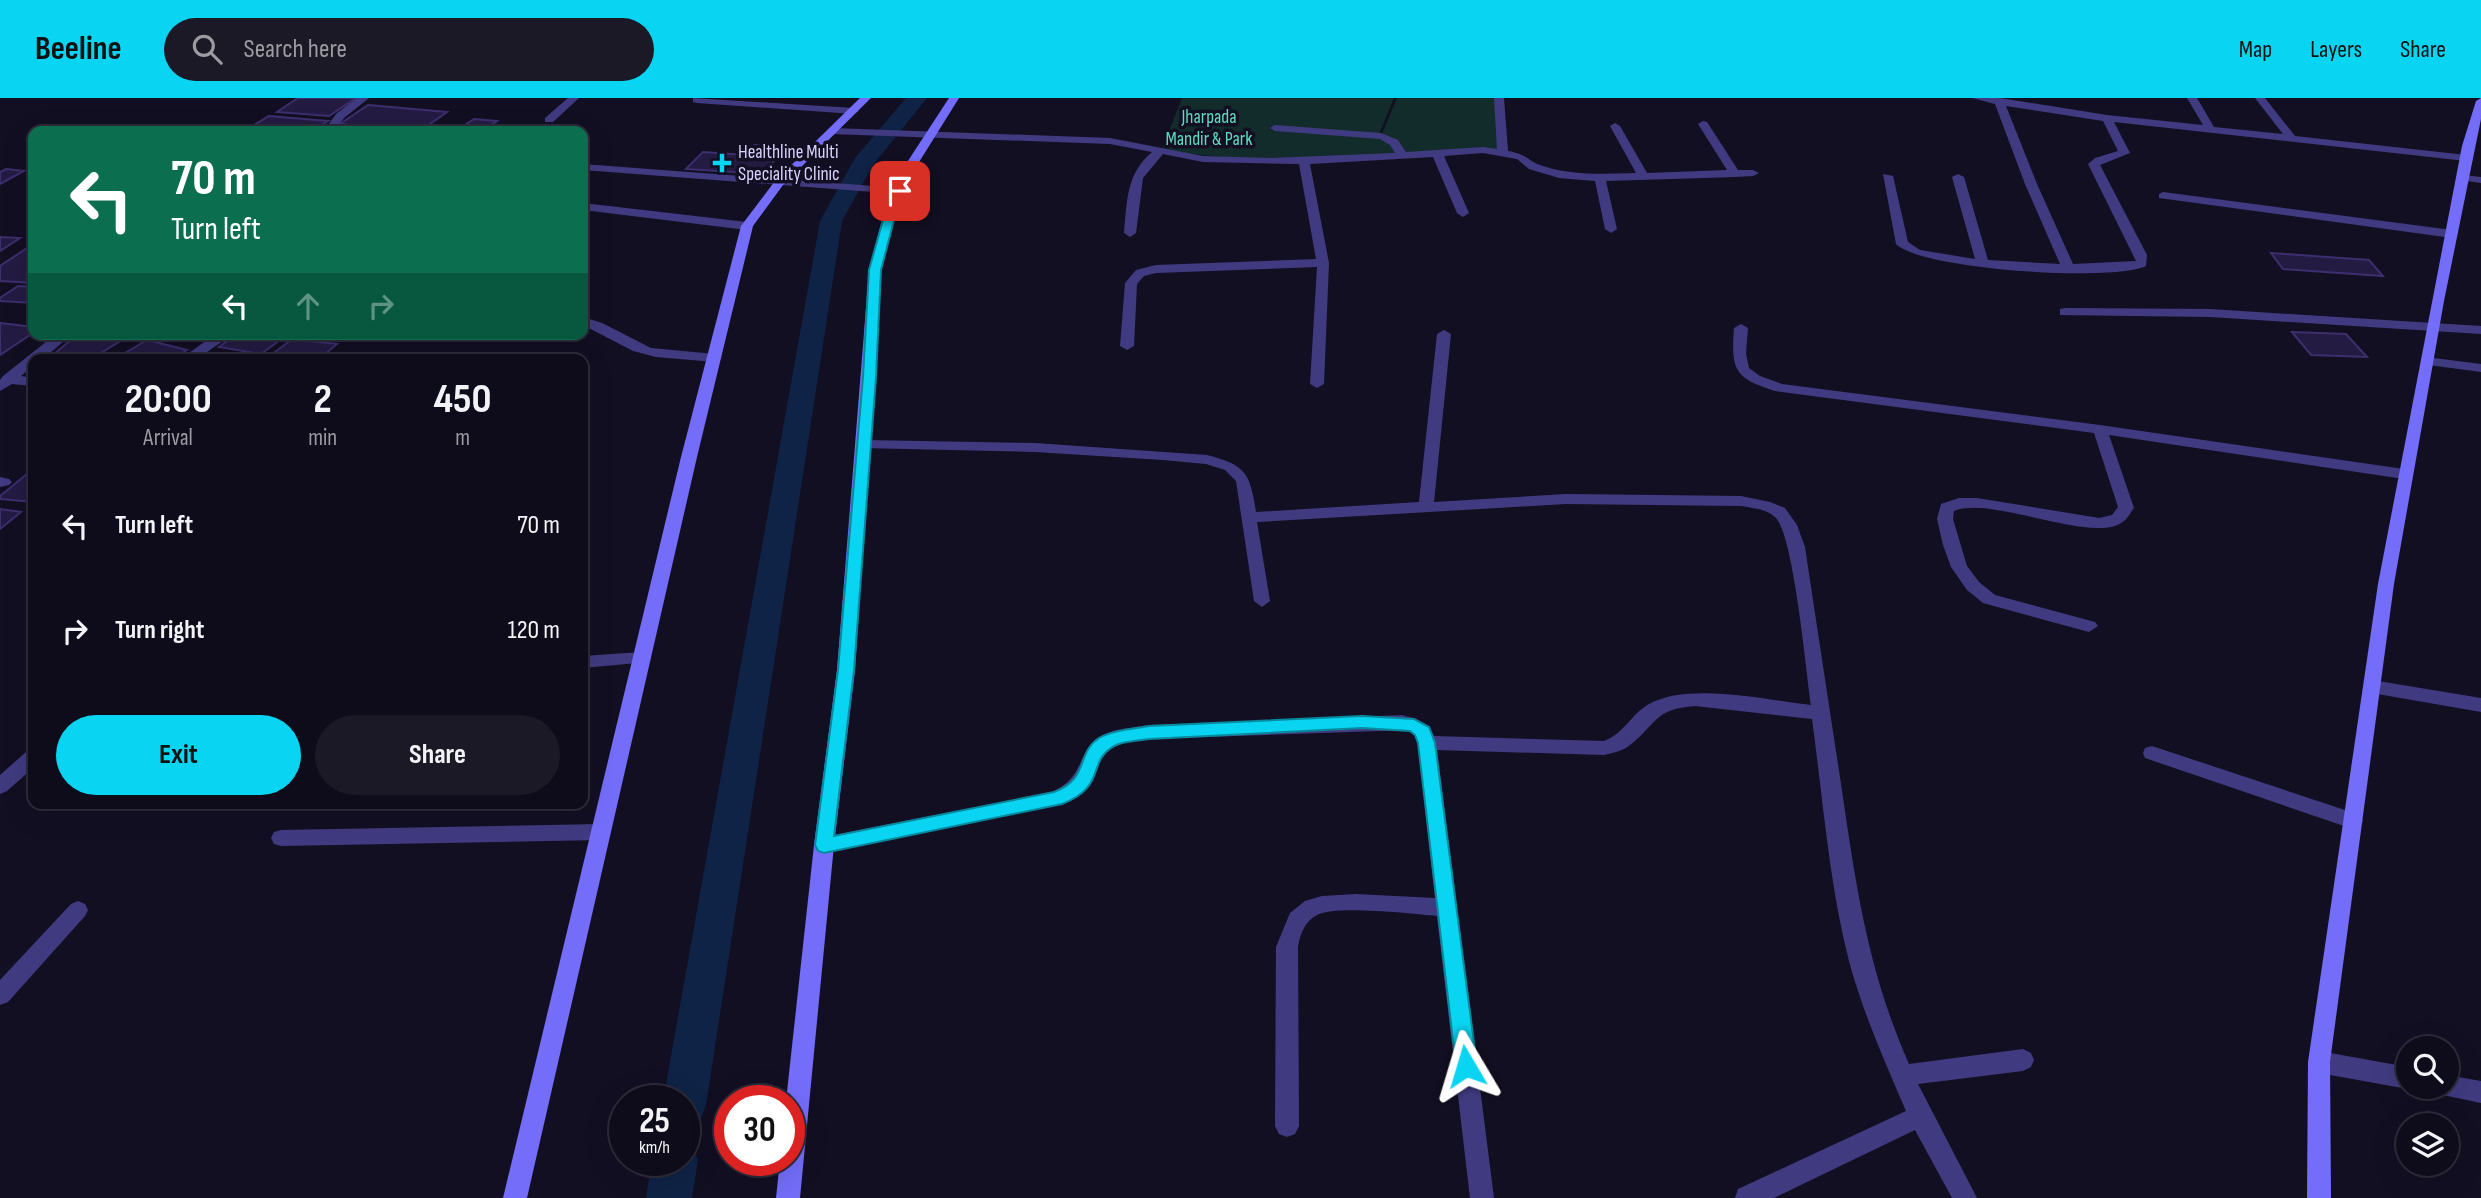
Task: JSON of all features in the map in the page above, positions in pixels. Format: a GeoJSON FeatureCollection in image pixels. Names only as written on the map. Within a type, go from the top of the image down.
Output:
{"type":"FeatureCollection","features":[{"type":"Feature","properties":{"kind":"street"},"geometry":{"type":"LineString","coordinates":[[333,126],[340,116],[364,98]]}},
{"type":"Feature","properties":{"kind":"street"},"geometry":{"type":"LineString","coordinates":[[549,120],[574,98]]}},
{"type":"Feature","properties":{"kind":"street"},"geometry":{"type":"LineString","coordinates":[[699,98],[697,100],[860,104]]}},
{"type":"Feature","properties":{"kind":"street"},"geometry":{"type":"LineString","coordinates":[[788,1198],[824,845],[846,670],[875,270],[888,220],[900,191],[928,136],[954,98]]}},
{"type":"Feature","properties":{"kind":"street"},"geometry":{"type":"LineString","coordinates":[[1499,98],[1503,152]]}},
{"type":"Feature","properties":{"kind":"street"},"geometry":{"type":"LineString","coordinates":[[1977,98],[2107,118],[2466,158]]}},
{"type":"Feature","properties":{"kind":"street"},"geometry":{"type":"LineString","coordinates":[[2076,98],[2078,113]]}},
{"type":"Feature","properties":{"kind":"street"},"geometry":{"type":"LineString","coordinates":[[2192,98],[2210,129]]}},
{"type":"Feature","properties":{"kind":"street"},"geometry":{"type":"LineString","coordinates":[[2260,98],[2292,139]]}},
{"type":"Feature","properties":{"kind":"street"},"geometry":{"type":"LineString","coordinates":[[1999,101],[2031,184],[2068,267]]}},
{"type":"Feature","properties":{"kind":"street"},"geometry":{"type":"LineString","coordinates":[[2319,1198],[2319,1062],[2372,687],[2404,474],[2452,234],[2472,179],[2466,158],[2481,102]]}},
{"type":"Feature","properties":{"kind":"street"},"geometry":{"type":"LineString","coordinates":[[514,1198],[747,226],[779,183],[860,104]]}},
{"type":"Feature","properties":{"kind":"street"},"geometry":{"type":"LineString","coordinates":[[1887,176],[1902,244],[1907,250],[1920,256],[1982,263],[2134,267],[2142,263],[2141,255],[2094,164],[2124,153],[2107,118]]}},
{"type":"Feature","properties":{"kind":"street"},"geometry":{"type":"LineString","coordinates":[[1703,124],[1735,174]]}},
{"type":"Feature","properties":{"kind":"street"},"geometry":{"type":"LineString","coordinates":[[1615,125],[1644,177]]}},
{"type":"Feature","properties":{"kind":"street"},"geometry":{"type":"LineString","coordinates":[[1275,128],[1381,136],[1392,140],[1402,156]]}},
{"type":"Feature","properties":{"kind":"street"},"geometry":{"type":"LineString","coordinates":[[832,131],[1110,141],[1203,159],[1304,160],[1483,150],[1520,156],[1533,167],[1545,172],[1600,178],[1753,173]]}},
{"type":"Feature","properties":{"kind":"street"},"geometry":{"type":"LineString","coordinates":[[1130,233],[1136,176],[1145,161],[1160,151]]}},
{"type":"Feature","properties":{"kind":"street"},"geometry":{"type":"LineString","coordinates":[[1437,153],[1463,214]]}},
{"type":"Feature","properties":{"kind":"street"},"geometry":{"type":"LineString","coordinates":[[1304,160],[1323,263],[1317,384]]}},
{"type":"Feature","properties":{"kind":"street"},"geometry":{"type":"LineString","coordinates":[[588,167],[900,191]]}},
{"type":"Feature","properties":{"kind":"street"},"geometry":{"type":"LineString","coordinates":[[1958,177],[1982,263]]}},
{"type":"Feature","properties":{"kind":"street"},"geometry":{"type":"LineString","coordinates":[[1600,178],[1611,229]]}},
{"type":"Feature","properties":{"kind":"street"},"geometry":{"type":"LineString","coordinates":[[2163,196],[2452,234]]}},
{"type":"Feature","properties":{"kind":"street"},"geometry":{"type":"LineString","coordinates":[[588,207],[747,226]]}},
{"type":"Feature","properties":{"kind":"street"},"geometry":{"type":"LineString","coordinates":[[1126,346],[1131,283],[1140,273],[1156,269],[1323,263]]}},
{"type":"Feature","properties":{"kind":"street"},"geometry":{"type":"LineString","coordinates":[[2065,312],[2210,313],[2481,330]]}},
{"type":"Feature","properties":{"kind":"street"},"geometry":{"type":"LineString","coordinates":[[588,322],[635,347],[656,353],[715,358]]}},
{"type":"Feature","properties":{"kind":"street"},"geometry":{"type":"LineString","coordinates":[[1741,328],[1741,370],[1752,380],[1780,388],[2100,429],[2404,474]]}},
{"type":"Feature","properties":{"kind":"street"},"geometry":{"type":"LineString","coordinates":[[1426,506],[1444,334]]}},
{"type":"Feature","properties":{"kind":"street"},"geometry":{"type":"LineString","coordinates":[[40,354],[58,340]]}},
{"type":"Feature","properties":{"kind":"street"},"geometry":{"type":"LineString","coordinates":[[195,354],[217,340]]}},
{"type":"Feature","properties":{"kind":"street"},"geometry":{"type":"LineString","coordinates":[[2426,361],[2481,368]]}},
{"type":"Feature","properties":{"kind":"street"},"geometry":{"type":"LineString","coordinates":[[4,383],[28,364]]}},
{"type":"Feature","properties":{"kind":"street"},"geometry":{"type":"LineString","coordinates":[[4,383],[28,382]]}},
{"type":"Feature","properties":{"kind":"street"},"geometry":{"type":"LineString","coordinates":[[2089,626],[1989,599],[1973,586],[1959,567],[1945,519],[1947,508],[1959,503],[1977,503],[2099,523],[2117,519],[2126,508],[2100,429]]}},
{"type":"Feature","properties":{"kind":"street"},"geometry":{"type":"LineString","coordinates":[[863,444],[971,443],[1044,446],[1207,460],[1230,467],[1243,480],[1262,601]]}},
{"type":"Feature","properties":{"kind":"street"},"geometry":{"type":"LineString","coordinates":[[1249,517],[1566,499],[1741,501],[1763,504],[1779,510],[1789,521],[1797,547],[1848,902],[1860,961],[1880,1024],[1920,1116],[1965,1198]]}},
{"type":"Feature","properties":{"kind":"street"},"geometry":{"type":"LineString","coordinates":[[588,662],[642,658]]}},
{"type":"Feature","properties":{"kind":"street"},"geometry":{"type":"LineString","coordinates":[[2372,687],[2481,705]]}},
{"type":"Feature","properties":{"kind":"street"},"geometry":{"type":"LineString","coordinates":[[1427,743],[1604,748],[1622,742],[1653,710],[1673,701],[1684,700],[1822,713]]}},
{"type":"Feature","properties":{"kind":"street"},"geometry":{"type":"LineString","coordinates":[[824,845],[1056,799],[1072,793],[1086,780],[1094,756],[1104,743],[1136,734],[1402,722],[1414,725],[1423,732],[1427,743],[1482,1198]]}},
{"type":"Feature","properties":{"kind":"street"},"geometry":{"type":"LineString","coordinates":[[2152,753],[2353,821]]}},
{"type":"Feature","properties":{"kind":"street"},"geometry":{"type":"LineString","coordinates":[[0,786],[28,761]]}},
{"type":"Feature","properties":{"kind":"street"},"geometry":{"type":"LineString","coordinates":[[281,838],[601,832]]}},
{"type":"Feature","properties":{"kind":"street"},"geometry":{"type":"LineString","coordinates":[[1287,1126],[1287,947],[1291,926],[1312,907],[1356,903],[1447,908]]}},
{"type":"Feature","properties":{"kind":"street"},"geometry":{"type":"LineString","coordinates":[[0,995],[78,910]]}},
{"type":"Feature","properties":{"kind":"street"},"geometry":{"type":"LineString","coordinates":[[1903,1075],[2023,1060]]}},
{"type":"Feature","properties":{"kind":"street"},"geometry":{"type":"LineString","coordinates":[[2319,1062],[2396,1077]]}},
{"type":"Feature","properties":{"kind":"street"},"geometry":{"type":"LineString","coordinates":[[2459,1088],[2481,1092]]}},
{"type":"Feature","properties":{"kind":"street"},"geometry":{"type":"LineString","coordinates":[[1747,1198],[1920,1116]]}},
{"type":"Feature","properties":{"kind":"green space","name":"Jharpada Mandir & Park"},"geometry":{"type":"Polygon","coordinates":[[[1182,98],[1394,98],[1379,137],[1390,140],[1397,155],[1250,158],[1162,149],[1182,98]]]}},
{"type":"Feature","properties":{"kind":"green space"},"geometry":{"type":"Polygon","coordinates":[[[1397,98],[1498,98],[1502,151],[1403,155],[1382,134],[1397,98]]]}},
{"type":"Feature","properties":{"kind":"building"},"geometry":{"type":"Polygon","coordinates":[[[298,98],[356,98],[329,116],[277,112],[298,98]]]}},
{"type":"Feature","properties":{"kind":"building"},"geometry":{"type":"Polygon","coordinates":[[[368,105],[447,112],[427,126],[340,124],[368,105]]]}},
{"type":"Feature","properties":{"kind":"building"},"geometry":{"type":"Polygon","coordinates":[[[269,116],[328,121],[320,126],[252,126],[269,116]]]}},
{"type":"Feature","properties":{"kind":"building"},"geometry":{"type":"Polygon","coordinates":[[[474,119],[497,121],[490,126],[464,126],[474,119]]]}},
{"type":"Feature","properties":{"kind":"building"},"geometry":{"type":"Polygon","coordinates":[[[754,145],[786,147],[763,174],[686,169],[703,152],[746,155],[754,145]]]}},
{"type":"Feature","properties":{"kind":"building"},"geometry":{"type":"Polygon","coordinates":[[[6,169],[24,171],[0,184],[0,172],[6,169]]]}},
{"type":"Feature","properties":{"kind":"building"},"geometry":{"type":"Polygon","coordinates":[[[0,237],[20,238],[0,251],[0,237]]]}},
{"type":"Feature","properties":{"kind":"building"},"geometry":{"type":"Polygon","coordinates":[[[28,247],[28,283],[0,281],[0,266],[28,247]]]}},
{"type":"Feature","properties":{"kind":"building"},"geometry":{"type":"Polygon","coordinates":[[[2271,253],[2369,260],[2383,276],[2283,269],[2271,253]]]}},
{"type":"Feature","properties":{"kind":"building"},"geometry":{"type":"Polygon","coordinates":[[[18,286],[28,287],[28,303],[0,301],[0,298],[18,286]]]}},
{"type":"Feature","properties":{"kind":"building"},"geometry":{"type":"Polygon","coordinates":[[[0,323],[28,326],[28,336],[0,355],[0,323]]]}},
{"type":"Feature","properties":{"kind":"building"},"geometry":{"type":"Polygon","coordinates":[[[2292,332],[2346,334],[2367,357],[2311,355],[2292,332]]]}},
{"type":"Feature","properties":{"kind":"building"},"geometry":{"type":"Polygon","coordinates":[[[71,340],[122,340],[99,354],[54,354],[71,340]]]}},
{"type":"Feature","properties":{"kind":"building"},"geometry":{"type":"Polygon","coordinates":[[[147,340],[187,350],[180,354],[123,354],[147,340]]]}},
{"type":"Feature","properties":{"kind":"building"},"geometry":{"type":"Polygon","coordinates":[[[229,340],[280,340],[261,354],[219,347],[229,340]]]}},
{"type":"Feature","properties":{"kind":"building"},"geometry":{"type":"Polygon","coordinates":[[[291,340],[337,344],[325,354],[272,354],[291,340]]]}},
{"type":"Feature","properties":{"kind":"building"},"geometry":{"type":"Polygon","coordinates":[[[28,473],[28,502],[0,499],[0,496],[28,473]]]}},
{"type":"Feature","properties":{"kind":"building"},"geometry":{"type":"Polygon","coordinates":[[[0,509],[21,512],[0,529],[0,509]]]}},
{"type":"Feature","properties":{"kind":"waterway"},"geometry":{"type":"LineString","coordinates":[[687,1085],[831,221],[863,163],[917,98]]}},
{"type":"Feature","properties":{"kind":"waterway"},"geometry":{"type":"LineString","coordinates":[[669,1198],[672,1176]]}},
{"type":"Feature","properties":{"kind":"place","name":"Healthline Multi Speciality Clinic"},"geometry":{"type":"Point","coordinates":[722,163]}},
{"type":"Feature","properties":{"kind":"route"},"geometry":{"type":"LineString","coordinates":[[900,191],[888,220],[875,270],[846,670],[824,845],[1056,799],[1072,793],[1086,780],[1094,756],[1104,743],[1123,737],[1149,732],[1362,722],[1402,722],[1414,725],[1423,732],[1427,743],[1466,1066]]}}]}
